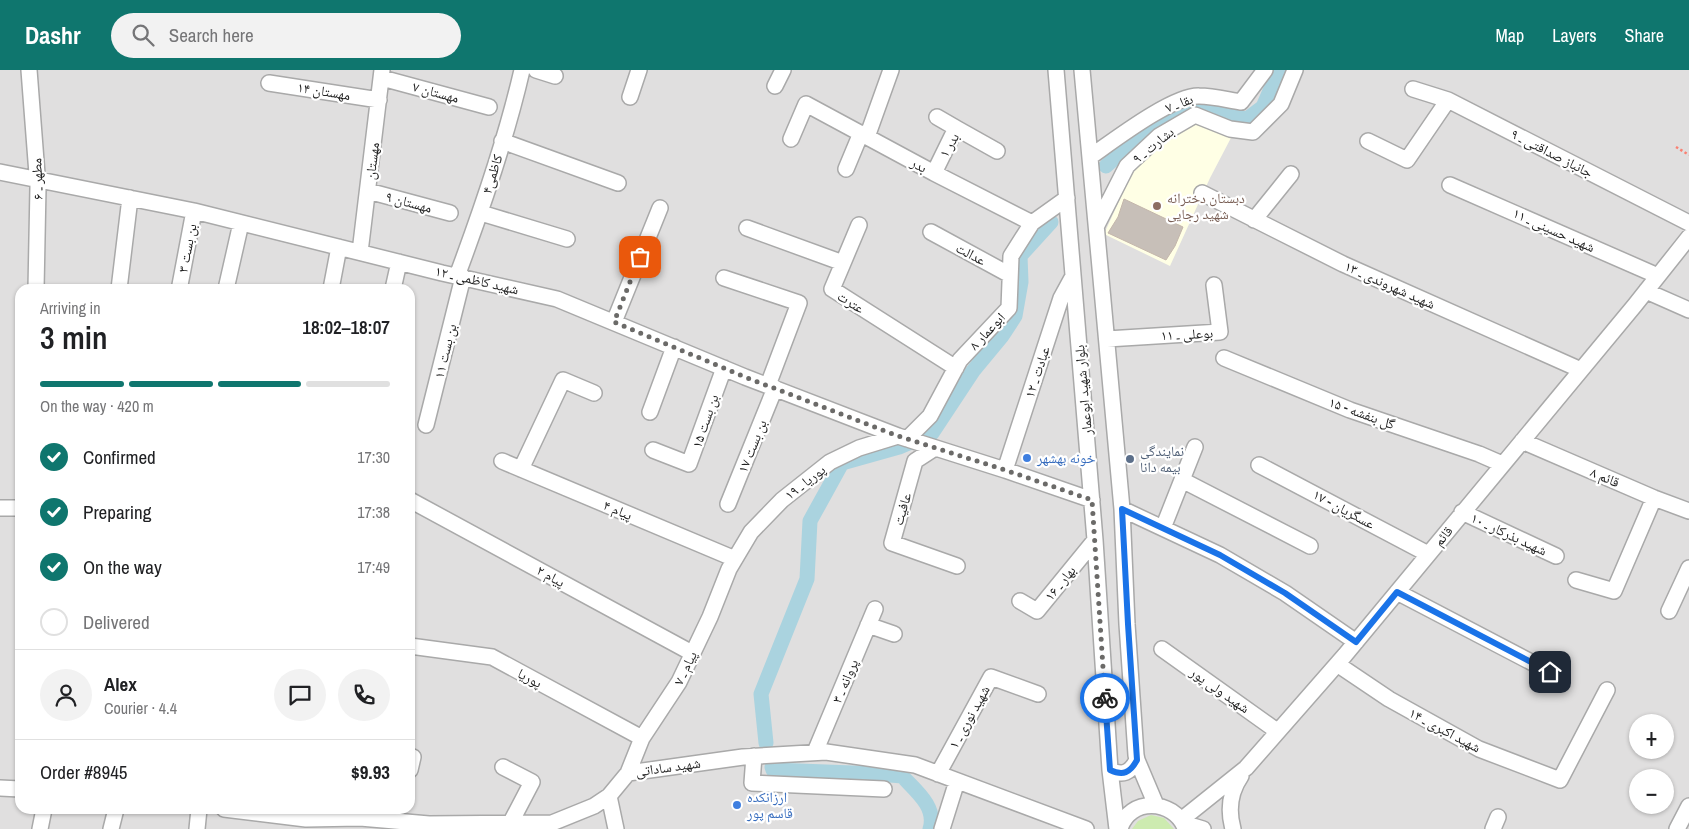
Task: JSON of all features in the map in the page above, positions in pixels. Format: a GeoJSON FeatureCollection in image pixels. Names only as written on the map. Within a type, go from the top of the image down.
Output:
{"type":"FeatureCollection","features":[{"type":"Feature","properties":{"kind":"street","name":"مطهر ـ ۶"},"geometry":{"type":"LineString","coordinates":[[29,70],[38,180],[36,284]]}},
{"type":"Feature","properties":{"kind":"street","name":"کاظمی۴"},"geometry":{"type":"LineString","coordinates":[[460,277],[502,141],[512,115],[522,70]]}},
{"type":"Feature","properties":{"kind":"street"},"geometry":{"type":"LineString","coordinates":[[536,70],[555,76]]}},
{"type":"Feature","properties":{"kind":"street"},"geometry":{"type":"LineString","coordinates":[[630,97],[639,70]]}},
{"type":"Feature","properties":{"kind":"street"},"geometry":{"type":"LineString","coordinates":[[775,86],[783,70]]}},
{"type":"Feature","properties":{"kind":"street"},"geometry":{"type":"LineString","coordinates":[[846,169],[864,135],[891,70]]}},
{"type":"Feature","properties":{"kind":"street","name":"بلوار شهید ابوعمار"},"geometry":{"type":"LineString","coordinates":[[1056,70],[1092,500],[1110,770],[1118,829]]}},
{"type":"Feature","properties":{"kind":"street","name":"بلوار شهید ابوعمار"},"geometry":{"type":"LineString","coordinates":[[1082,70],[1122,509],[1137,760],[1156,805]]}},
{"type":"Feature","properties":{"kind":"street","name":"بقا ـ ۷"},"geometry":{"type":"LineString","coordinates":[[1090,157],[1150,116],[1176,102],[1197,96],[1241,102],[1265,70]]}},
{"type":"Feature","properties":{"kind":"street","name":"بشارت ـ ۹"},"geometry":{"type":"LineString","coordinates":[[1096,225],[1128,166],[1159,136],[1194,115],[1230,129],[1253,132],[1280,104],[1295,70]]}},
{"type":"Feature","properties":{"kind":"street","name":"مهستان"},"geometry":{"type":"LineString","coordinates":[[360,252],[382,74]]}},
{"type":"Feature","properties":{"kind":"street","name":"مهستان ۷"},"geometry":{"type":"LineString","coordinates":[[382,74],[490,106]]}},
{"type":"Feature","properties":{"kind":"street","name":"مهستان ۱۴"},"geometry":{"type":"LineString","coordinates":[[269,83],[379,100]]}},
{"type":"Feature","properties":{"kind":"street","name":"جانباز صداقتی ـ ۹"},"geometry":{"type":"LineString","coordinates":[[1413,88],[1448,100],[1689,222]]}},
{"type":"Feature","properties":{"kind":"street"},"geometry":{"type":"LineString","coordinates":[[1368,141],[1407,160],[1448,100]]}},
{"type":"Feature","properties":{"kind":"street","name":"بدر"},"geometry":{"type":"LineString","coordinates":[[791,139],[806,104],[1032,223]]}},
{"type":"Feature","properties":{"kind":"street"},"geometry":{"type":"LineString","coordinates":[[936,117],[956,128]]}},
{"type":"Feature","properties":{"kind":"street","name":"بدر ۱"},"geometry":{"type":"LineString","coordinates":[[934,173],[956,128],[997,151]]}},
{"type":"Feature","properties":{"kind":"street"},"geometry":{"type":"LineString","coordinates":[[502,141],[618,183]]}},
{"type":"Feature","properties":{"kind":"street","name":"شهید کاظمی ـ ۱۲"},"geometry":{"type":"LineString","coordinates":[[0,172],[194,211],[557,299],[724,368],[902,437],[1092,500]]}},
{"type":"Feature","properties":{"kind":"street"},"geometry":{"type":"LineString","coordinates":[[1254,220],[1291,174]]}},
{"type":"Feature","properties":{"kind":"street","name":"شهید حسینی ـ ۱۱"},"geometry":{"type":"LineString","coordinates":[[1450,184],[1658,276]]}},
{"type":"Feature","properties":{"kind":"street","name":"مهستان ۹"},"geometry":{"type":"LineString","coordinates":[[368,191],[450,213]]}},
{"type":"Feature","properties":{"kind":"street","name":"شهید شهروندی ـ ۱۳"},"geometry":{"type":"LineString","coordinates":[[1202,193],[1343,264],[1581,370]]}},
{"type":"Feature","properties":{"kind":"street"},"geometry":{"type":"LineString","coordinates":[[120,284],[130,198]]}},
{"type":"Feature","properties":{"kind":"street","name":"ابوعمار ۸"},"geometry":{"type":"LineString","coordinates":[[902,437],[930,416],[960,360],[1008,308],[1010,256],[1032,223],[1067,198]]}},
{"type":"Feature","properties":{"kind":"street"},"geometry":{"type":"LineString","coordinates":[[614,322],[660,208]]}},
{"type":"Feature","properties":{"kind":"street","name":"بن بست ۳"},"geometry":{"type":"LineString","coordinates":[[180,284],[194,211]]}},
{"type":"Feature","properties":{"kind":"street"},"geometry":{"type":"LineString","coordinates":[[481,213],[567,240]]}},
{"type":"Feature","properties":{"kind":"street"},"geometry":{"type":"LineString","coordinates":[[227,284],[240,222]]}},
{"type":"Feature","properties":{"kind":"street"},"geometry":{"type":"LineString","coordinates":[[747,228],[843,264],[859,225]]}},
{"type":"Feature","properties":{"kind":"street","name":"عدالت"},"geometry":{"type":"LineString","coordinates":[[932,232],[1010,275]]}},
{"type":"Feature","properties":{"kind":"street","name":"قائم"},"geometry":{"type":"LineString","coordinates":[[1183,824],[1246,768],[1338,664],[1689,237]]}},
{"type":"Feature","properties":{"kind":"street"},"geometry":{"type":"LineString","coordinates":[[332,284],[339,247]]}},
{"type":"Feature","properties":{"kind":"street"},"geometry":{"type":"LineString","coordinates":[[394,284],[399,262]]}},
{"type":"Feature","properties":{"kind":"street","name":"عترت"},"geometry":{"type":"LineString","coordinates":[[843,264],[832,289],[956,368]]}},
{"type":"Feature","properties":{"kind":"street","name":"عبادت ـ ۱۲"},"geometry":{"type":"LineString","coordinates":[[1005,470],[1061,298],[1073,275]]}},
{"type":"Feature","properties":{"kind":"street","name":"بن بست ۱۱"},"geometry":{"type":"LineString","coordinates":[[426,425],[460,277]]}},
{"type":"Feature","properties":{"kind":"street","name":"بن بست ۱۷"},"geometry":{"type":"LineString","coordinates":[[724,278],[800,303],[772,387],[728,504]]}},
{"type":"Feature","properties":{"kind":"street","name":"بوعلی ـ ۱۱"},"geometry":{"type":"LineString","coordinates":[[1107,339],[1220,332],[1214,286]]}},
{"type":"Feature","properties":{"kind":"street"},"geometry":{"type":"LineString","coordinates":[[1646,291],[1689,310]]}},
{"type":"Feature","properties":{"kind":"street"},"geometry":{"type":"LineString","coordinates":[[650,412],[674,347]]}},
{"type":"Feature","properties":{"kind":"street","name":"گل بنفشه - ۱۵"},"geometry":{"type":"LineString","coordinates":[[1224,358],[1350,410],[1480,454],[1502,464]]}},
{"type":"Feature","properties":{"kind":"street","name":"بن بست ۱۵"},"geometry":{"type":"LineString","coordinates":[[653,450],[690,464],[724,368]]}},
{"type":"Feature","properties":{"kind":"street"},"geometry":{"type":"LineString","coordinates":[[521,469],[563,380],[594,393]]}},
{"type":"Feature","properties":{"kind":"street","name":"پوریا ـ ۱۹"},"geometry":{"type":"LineString","coordinates":[[735,560],[751,532],[782,500],[830,462],[859,448],[902,437]]}},
{"type":"Feature","properties":{"kind":"street","name":"قائم ۸"},"geometry":{"type":"LineString","coordinates":[[1522,441],[1654,498],[1689,511]]}},
{"type":"Feature","properties":{"kind":"street","name":"عافیت"},"geometry":{"type":"LineString","coordinates":[[931,446],[916,461],[892,543],[957,566]]}},
{"type":"Feature","properties":{"kind":"street"},"geometry":{"type":"LineString","coordinates":[[1163,528],[1195,447]]}},
{"type":"Feature","properties":{"kind":"street","name":"پیام ۴"},"geometry":{"type":"LineString","coordinates":[[502,461],[735,560]]}},
{"type":"Feature","properties":{"kind":"street","name":"عسگریان - ۱۷"},"geometry":{"type":"LineString","coordinates":[[1259,465],[1428,554]]}},
{"type":"Feature","properties":{"kind":"street"},"geometry":{"type":"LineString","coordinates":[[1182,480],[1310,546]]}},
{"type":"Feature","properties":{"kind":"street"},"geometry":{"type":"LineString","coordinates":[[1576,580],[1614,590],[1654,498]]}},
{"type":"Feature","properties":{"kind":"street","name":"پیام ۲"},"geometry":{"type":"LineString","coordinates":[[415,503],[692,653]]}},
{"type":"Feature","properties":{"kind":"street"},"geometry":{"type":"LineString","coordinates":[[0,508],[15,508]]}},
{"type":"Feature","properties":{"kind":"street"},"geometry":{"type":"LineString","coordinates":[[1122,509],[1220,555],[1285,593],[1356,642]]}},
{"type":"Feature","properties":{"kind":"street","name":"شهید بذرکار ـ ۱۰"},"geometry":{"type":"LineString","coordinates":[[1462,512],[1556,556]]}},
{"type":"Feature","properties":{"kind":"street","name":"بهار ـ ۱۶"},"geometry":{"type":"LineString","coordinates":[[1020,601],[1037,612],[1095,540]]}},
{"type":"Feature","properties":{"kind":"street","name":"پیام ـ ۷"},"geometry":{"type":"LineString","coordinates":[[628,773],[642,738],[679,682],[710,617],[729,569],[735,560]]}},
{"type":"Feature","properties":{"kind":"street"},"geometry":{"type":"LineString","coordinates":[[1669,610],[1689,568]]}},
{"type":"Feature","properties":{"kind":"street"},"geometry":{"type":"LineString","coordinates":[[1397,592],[1550,672]]}},
{"type":"Feature","properties":{"kind":"street","name":"پروانه ـ ۳"},"geometry":{"type":"LineString","coordinates":[[815,752],[875,609]]}},
{"type":"Feature","properties":{"kind":"street"},"geometry":{"type":"LineString","coordinates":[[868,625],[894,634]]}},
{"type":"Feature","properties":{"kind":"street","name":"پوریا"},"geometry":{"type":"LineString","coordinates":[[415,647],[492,657],[642,738]]}},
{"type":"Feature","properties":{"kind":"street","name":"شهید ولی پور"},"geometry":{"type":"LineString","coordinates":[[1162,649],[1278,731]]}},
{"type":"Feature","properties":{"kind":"street","name":"شهید اکبری ـ ۱۴"},"geometry":{"type":"LineString","coordinates":[[1338,664],[1389,699],[1478,749],[1560,780],[1607,690]]}},
{"type":"Feature","properties":{"kind":"street","name":"شهید نوری ـ ۱"},"geometry":{"type":"LineString","coordinates":[[938,774],[991,677],[1038,694]]}},
{"type":"Feature","properties":{"kind":"street","name":"شهید ساداتی"},"geometry":{"type":"LineString","coordinates":[[251,814],[306,824],[401,815],[428,827],[552,823],[594,806],[609,796],[628,773],[754,756],[826,752],[915,765],[1086,829]]}},
{"type":"Feature","properties":{"kind":"street"},"geometry":{"type":"LineString","coordinates":[[754,756],[752,783],[884,789]]}},
{"type":"Feature","properties":{"kind":"street"},"geometry":{"type":"LineString","coordinates":[[1110,770],[1118,774],[1126,773],[1133,768],[1137,760]]}},
{"type":"Feature","properties":{"kind":"street"},"geometry":{"type":"LineString","coordinates":[[503,767],[532,782],[510,824]]}},
{"type":"Feature","properties":{"kind":"street"},"geometry":{"type":"LineString","coordinates":[[1233,829],[1230,802],[1233,790],[1246,768]]}},
{"type":"Feature","properties":{"kind":"street"},"geometry":{"type":"LineString","coordinates":[[942,829],[958,781]]}},
{"type":"Feature","properties":{"kind":"street"},"geometry":{"type":"LineString","coordinates":[[0,788],[15,789]]}},
{"type":"Feature","properties":{"kind":"street"},"geometry":{"type":"LineString","coordinates":[[609,796],[616,829]]}},
{"type":"Feature","properties":{"kind":"street"},"geometry":{"type":"LineString","coordinates":[[1118,829],[1127,816],[1135,810],[1145,806],[1156,805],[1176,814],[1183,824],[1203,829]]}},
{"type":"Feature","properties":{"kind":"street"},"geometry":{"type":"LineString","coordinates":[[1677,829],[1689,806]]}},
{"type":"Feature","properties":{"kind":"street"},"geometry":{"type":"LineString","coordinates":[[40,829],[43,814]]}},
{"type":"Feature","properties":{"kind":"street"},"geometry":{"type":"LineString","coordinates":[[111,829],[115,814]]}},
{"type":"Feature","properties":{"kind":"street"},"geometry":{"type":"LineString","coordinates":[[197,829],[198,814]]}},
{"type":"Feature","properties":{"kind":"path"},"geometry":{"type":"LineString","coordinates":[[1676,147],[1689,155]]}},
{"type":"Feature","properties":{"kind":"shaded area"},"geometry":{"type":"Polygon","coordinates":[[[0,70],[1689,70],[1689,829],[0,829],[0,70]]]}},
{"type":"Feature","properties":{"kind":"shaded area","name":"دبستان دخترانه شهید رجایی"},"geometry":{"type":"Polygon","coordinates":[[[1193,120],[1233,134],[1210,178],[1170,266],[1104,234],[1136,164],[1193,120]]]}},
{"type":"Feature","properties":{"kind":"green space"},"geometry":{"type":"Polygon","coordinates":[[[1151,815],[1164,818],[1174,829],[1132,829],[1138,821],[1151,815]]]}},
{"type":"Feature","properties":{"kind":"building"},"geometry":{"type":"Polygon","coordinates":[[[1124,199],[1183,227],[1175,246],[1166,260],[1108,233],[1118,217],[1124,199]]]}},
{"type":"Feature","properties":{"kind":"waterway"},"geometry":{"type":"LineString","coordinates":[[1106,166],[1180,108],[1194,105],[1210,112],[1247,119],[1263,107],[1279,70]]}},
{"type":"Feature","properties":{"kind":"waterway"},"geometry":{"type":"LineString","coordinates":[[766,743],[761,694],[807,579],[810,521],[842,463],[899,447],[932,433],[973,371],[1002,336],[1015,316],[1021,282],[1020,256],[1051,222]]}},
{"type":"Feature","properties":{"kind":"waterway"},"geometry":{"type":"LineString","coordinates":[[772,767],[773,770],[902,776],[928,807],[931,814],[930,829]]}},
{"type":"Feature","properties":{"kind":"way so far"},"geometry":{"type":"LineString","coordinates":[[640,257],[614,322],[745,377],[898,436],[1092,500],[1105,698]]}},
{"type":"Feature","properties":{"kind":"place","name":"دبستان دخترانه شهید رجایی"},"geometry":{"type":"Point","coordinates":[1157,206]}},
{"type":"Feature","properties":{"kind":"place","name":"خونه بهشهر"},"geometry":{"type":"Point","coordinates":[1027,458]}},
{"type":"Feature","properties":{"kind":"place","name":"نمایندگی بیمه دانا"},"geometry":{"type":"Point","coordinates":[1130,459]}},
{"type":"Feature","properties":{"kind":"place","name":"ارزانکده قاسم پور"},"geometry":{"type":"Point","coordinates":[737,805]}},
{"type":"Feature","properties":{"kind":"route"},"geometry":{"type":"LineString","coordinates":[[1105,698],[1110,770],[1118,774],[1126,773],[1133,768],[1137,760],[1122,509],[1220,555],[1285,593],[1356,642],[1397,592],[1550,672]]}}]}
